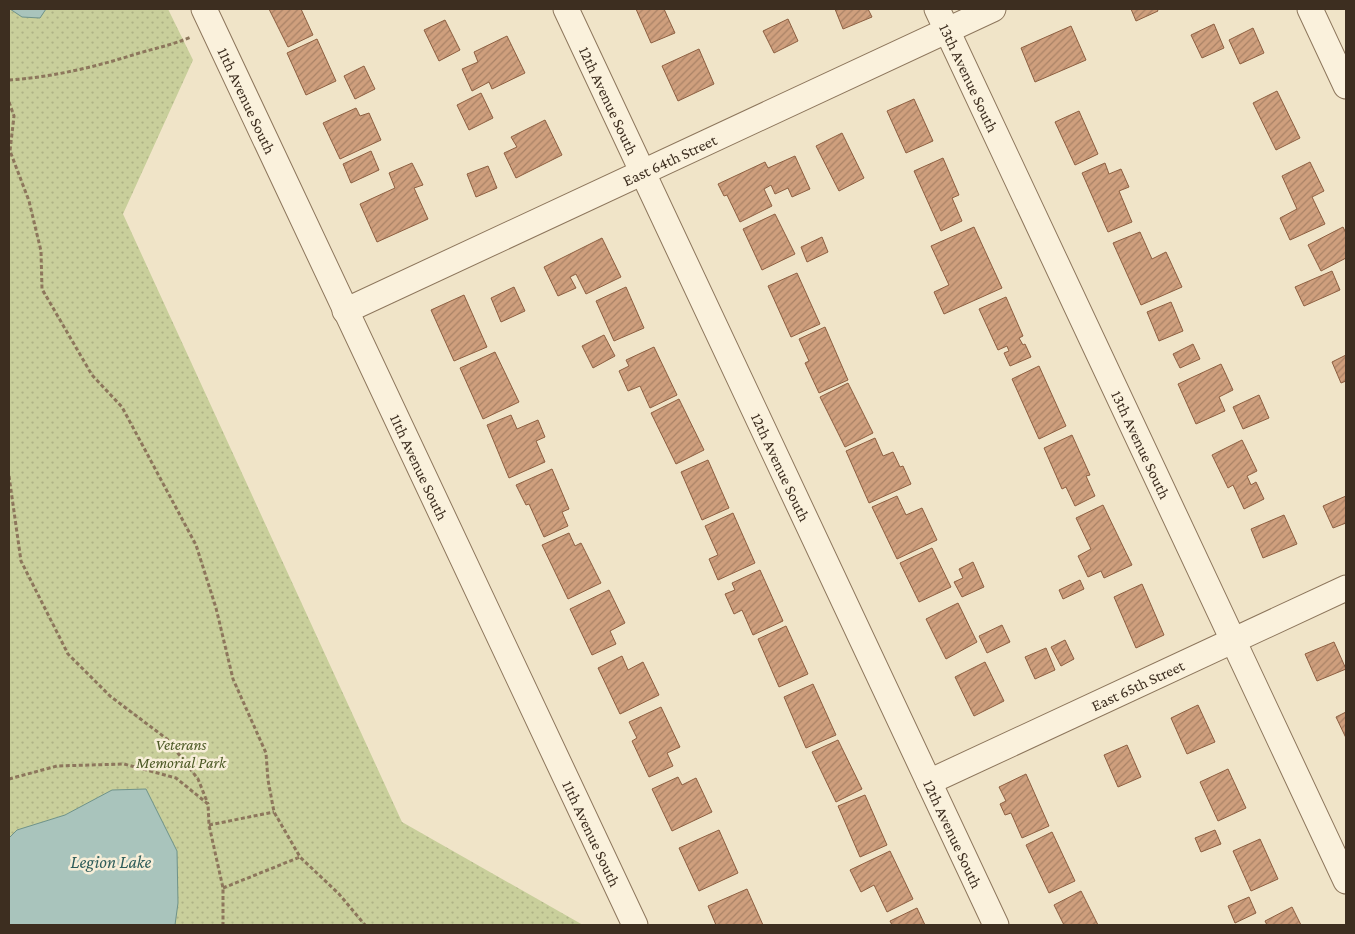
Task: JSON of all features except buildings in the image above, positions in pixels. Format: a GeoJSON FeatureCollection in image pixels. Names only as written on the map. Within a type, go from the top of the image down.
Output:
{"type":"FeatureCollection","features":[{"type":"Feature","properties":{"kind":"street","name":"12th Avenue South"},"geometry":{"type":"LineString","coordinates":[[566,9],[996,925]]}},
{"type":"Feature","properties":{"kind":"street","name":"East 64th Street"},"geometry":{"type":"LineString","coordinates":[[345,311],[643,172],[942,20],[993,9]]}},
{"type":"Feature","properties":{"kind":"street"},"geometry":{"type":"LineString","coordinates":[[1310,9],[1346,86]]}},
{"type":"Feature","properties":{"kind":"street","name":"11th Avenue South"},"geometry":{"type":"LineString","coordinates":[[208,18],[635,925]]}},
{"type":"Feature","properties":{"kind":"street","name":"13th Avenue South"},"geometry":{"type":"LineString","coordinates":[[942,20],[1346,881]]}},
{"type":"Feature","properties":{"kind":"street","name":"East 65th Street"},"geometry":{"type":"LineString","coordinates":[[929,782],[1346,588]]}},
{"type":"Feature","properties":{"kind":"path"},"geometry":{"type":"LineString","coordinates":[[9,80],[35,78],[106,64],[138,53],[170,46],[208,18]]}},
{"type":"Feature","properties":{"kind":"path"},"geometry":{"type":"LineString","coordinates":[[9,102],[14,116],[10,151],[29,201],[39,243],[42,289],[92,375],[122,407],[196,545],[216,608],[233,679],[266,753],[268,780],[274,812],[300,857],[339,894],[365,925]]}},
{"type":"Feature","properties":{"kind":"path"},"geometry":{"type":"LineString","coordinates":[[9,476],[20,561],[68,654],[110,696],[167,739],[198,779],[208,804],[208,825],[223,888],[223,925]]}},
{"type":"Feature","properties":{"kind":"path"},"geometry":{"type":"LineString","coordinates":[[9,779],[57,766],[124,764],[176,778],[208,804]]}},
{"type":"Feature","properties":{"kind":"path"},"geometry":{"type":"LineString","coordinates":[[208,825],[274,812]]}},
{"type":"Feature","properties":{"kind":"path"},"geometry":{"type":"LineString","coordinates":[[223,888],[300,857]]}},
{"type":"Feature","properties":{"kind":"green space","name":"Veterans Memorial Park"},"geometry":{"type":"Polygon","coordinates":[[[9,9],[168,9],[193,60],[123,214],[402,822],[583,925],[9,925],[9,9]]]}},
{"type":"Feature","properties":{"kind":"water"},"geometry":{"type":"Polygon","coordinates":[[[10,9],[46,9],[40,18],[22,17],[10,9]]]}},
{"type":"Feature","properties":{"kind":"water","name":"Legion Lake"},"geometry":{"type":"Polygon","coordinates":[[[146,789],[177,851],[178,903],[175,925],[9,925],[9,838],[17,830],[65,815],[112,790],[146,789]]]}}]}
